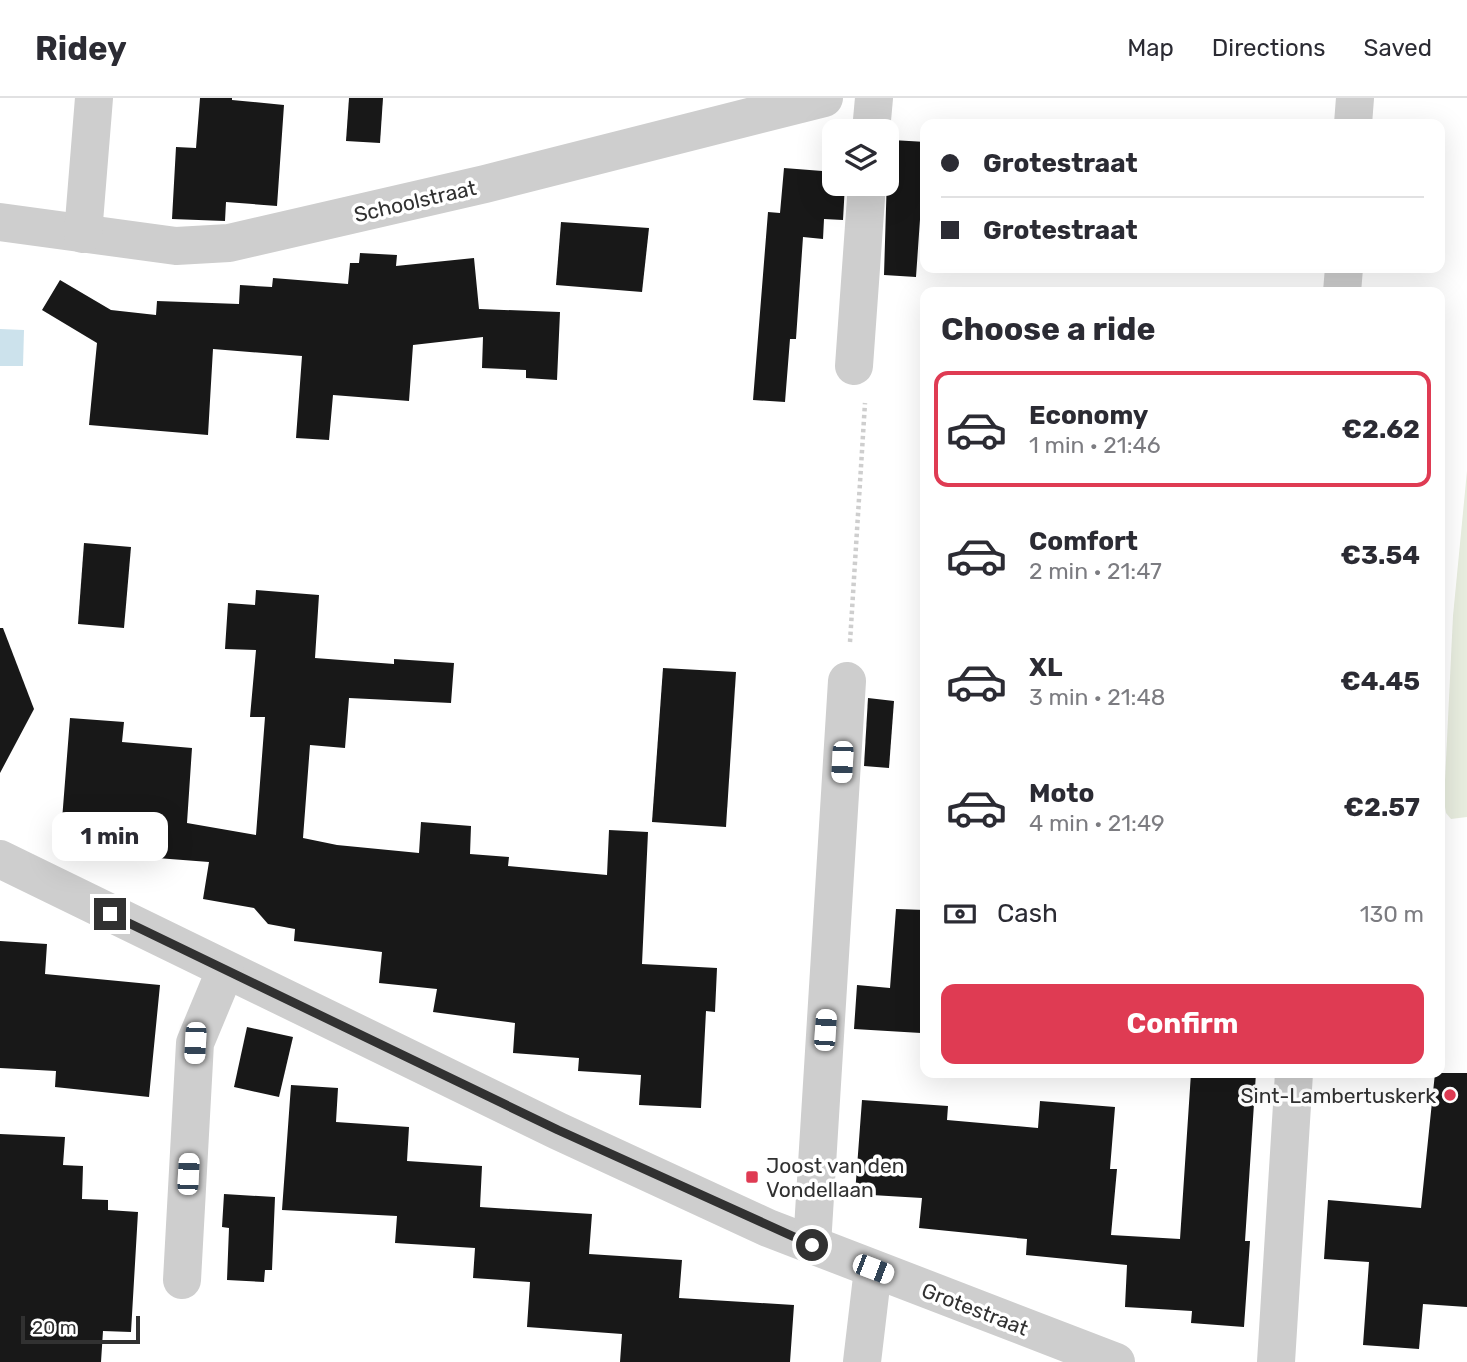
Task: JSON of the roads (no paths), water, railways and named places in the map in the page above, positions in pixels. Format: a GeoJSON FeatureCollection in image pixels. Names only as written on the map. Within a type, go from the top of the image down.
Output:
{"type":"FeatureCollection","features":[{"type":"Feature","properties":{"kind":"street"},"geometry":{"type":"LineString","coordinates":[[83,234],[94,98]]}},
{"type":"Feature","properties":{"kind":"street","name":"Schoolstraat"},"geometry":{"type":"LineString","coordinates":[[0,222],[176,246],[256,238],[724,110],[824,98]]}},
{"type":"Feature","properties":{"kind":"street"},"geometry":{"type":"LineString","coordinates":[[872,119],[874,98]]}},
{"type":"Feature","properties":{"kind":"street"},"geometry":{"type":"LineString","coordinates":[[1353,119],[1354,98]]}},
{"type":"Feature","properties":{"kind":"street"},"geometry":{"type":"LineString","coordinates":[[854,366],[866,196]]}},
{"type":"Feature","properties":{"kind":"street"},"geometry":{"type":"LineString","coordinates":[[812,1245],[847,681]]}},
{"type":"Feature","properties":{"kind":"street","name":"Grotestraat"},"geometry":{"type":"LineString","coordinates":[[0,859],[225,971],[558,1130],[812,1245],[1116,1362]]}},
{"type":"Feature","properties":{"kind":"street"},"geometry":{"type":"LineString","coordinates":[[182,1280],[195,1043],[225,971]]}},
{"type":"Feature","properties":{"kind":"street"},"geometry":{"type":"LineString","coordinates":[[1276,1362],[1294,1078]]}},
{"type":"Feature","properties":{"kind":"street"},"geometry":{"type":"LineString","coordinates":[[862,1362],[873,1269]]}},
{"type":"Feature","properties":{"kind":"water"},"geometry":{"type":"Polygon","coordinates":[[[0,329],[24,330],[23,366],[0,366],[0,329]]]}},
{"type":"Feature","properties":{"kind":"place","name":"Sint-Lambertuskerk"},"geometry":{"type":"Point","coordinates":[1450,1095]}},
{"type":"Feature","properties":{"kind":"place","name":"Joost van den Vondellaan"},"geometry":{"type":"Point","coordinates":[752,1177]}}]}
